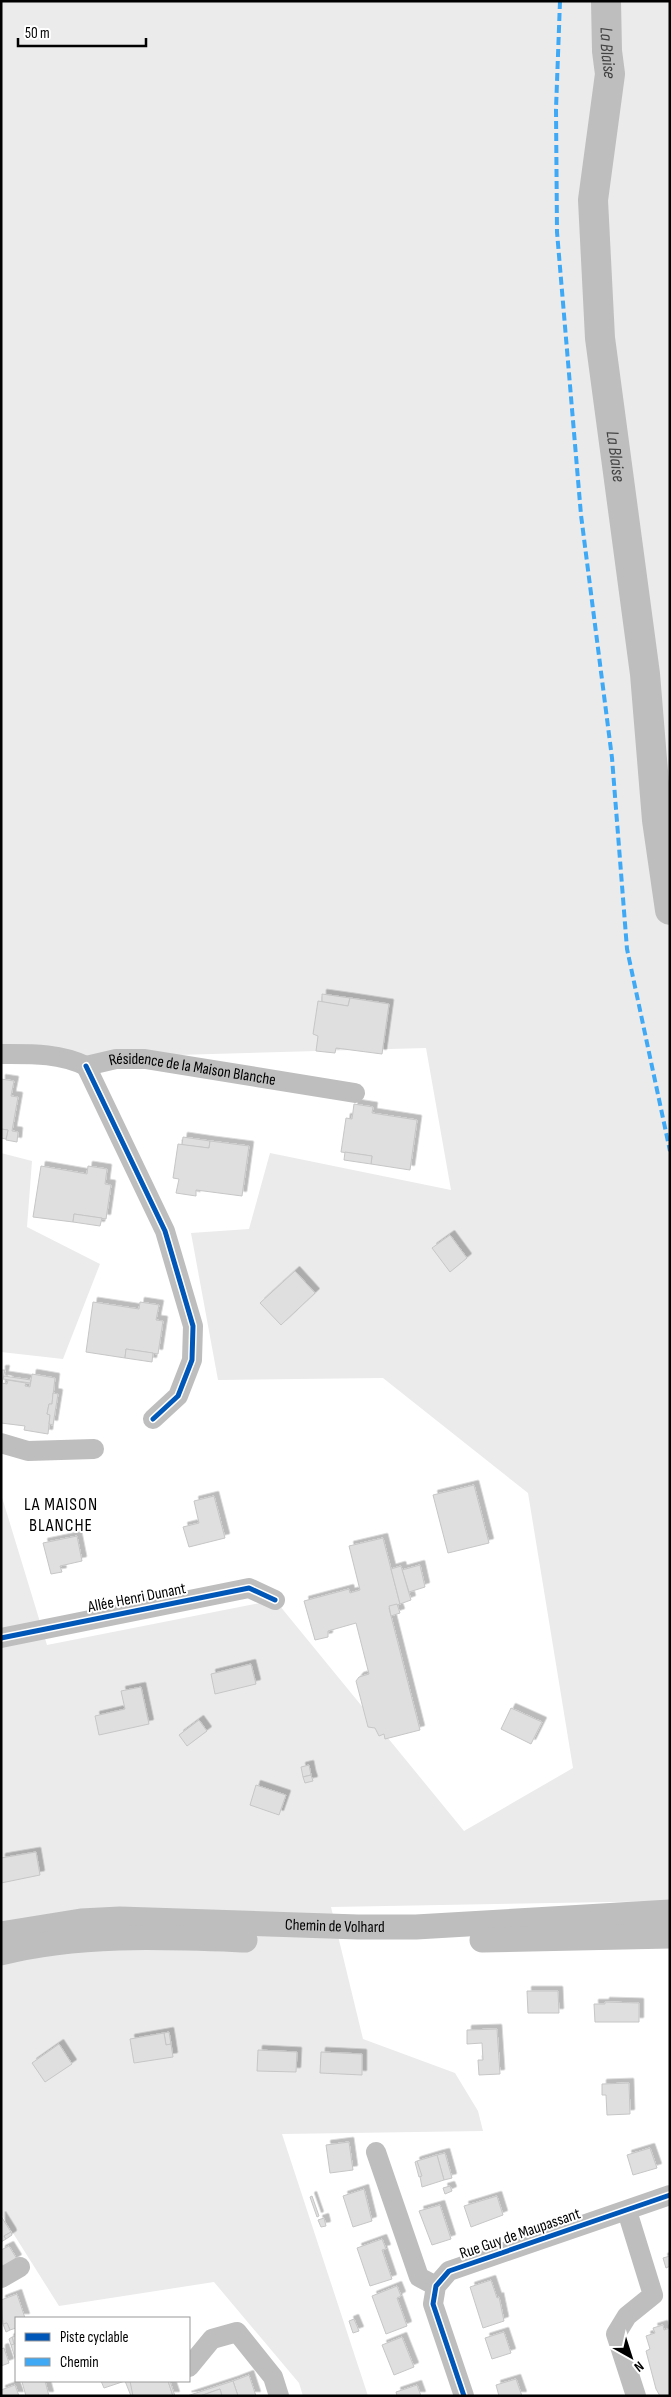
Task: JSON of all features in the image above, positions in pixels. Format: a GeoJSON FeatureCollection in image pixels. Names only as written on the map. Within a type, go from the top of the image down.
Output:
{"type":"FeatureCollection","features":[{"type":"Feature","properties":{"kind":"main road","name":"Chemin de Volhard"},"geometry":{"type":"LineString","coordinates":[[1,1934],[81,1921],[120,1919],[387,1927],[670,1912]]}},
{"type":"Feature","properties":{"kind":"main road","name":"Chemin de Volhard"},"geometry":{"type":"LineString","coordinates":[[1,1953],[64,1942],[108,1939],[383,1944],[524,1938],[670,1936]]}},
{"type":"Feature","properties":{"kind":"street"},"geometry":{"type":"LineString","coordinates":[[1,1054],[34,1054],[69,1058],[86,1066]]}},
{"type":"Feature","properties":{"kind":"street","name":"Résidence de la Maison Blanche"},"geometry":{"type":"LineString","coordinates":[[153,1419],[178,1396],[192,1360],[193,1326],[165,1231],[86,1066],[116,1059],[145,1059],[355,1093]]}},
{"type":"Feature","properties":{"kind":"street"},"geometry":{"type":"LineString","coordinates":[[1,1443],[28,1451],[94,1449]]}},
{"type":"Feature","properties":{"kind":"street","name":"Allée Henri Dunant"},"geometry":{"type":"LineString","coordinates":[[1,1638],[249,1588],[275,1600]]}},
{"type":"Feature","properties":{"kind":"street"},"geometry":{"type":"LineString","coordinates":[[376,2152],[419,2277],[436,2286],[433,2304],[464,2396]]}},
{"type":"Feature","properties":{"kind":"street","name":"Rue Guy de Maupassant"},"geometry":{"type":"LineString","coordinates":[[436,2286],[449,2270],[670,2196]]}},
{"type":"Feature","properties":{"kind":"street"},"geometry":{"type":"LineString","coordinates":[[627,2211],[653,2296],[627,2316],[616,2334],[636,2396]]}},
{"type":"Feature","properties":{"kind":"street"},"geometry":{"type":"LineString","coordinates":[[1,2278],[20,2267]]}},
{"type":"Feature","properties":{"kind":"street"},"geometry":{"type":"LineString","coordinates":[[190,2366],[212,2339],[237,2332],[273,2377],[279,2396]]}},
{"type":"Feature","properties":{"kind":"shaded area"},"geometry":{"type":"Polygon","coordinates":[[[1,1],[670,1],[670,1901],[331,1907],[363,2039],[455,2073],[478,2111],[483,2131],[282,2134],[368,2396],[303,2396],[299,2383],[214,2282],[59,2306],[1,2214],[1,1494],[47,1645],[275,1600],[464,1831],[573,1768],[528,1493],[383,1378],[218,1380],[191,1233],[249,1229],[270,1153],[451,1190],[426,1048],[1,1060],[1,1]]]}},
{"type":"Feature","properties":{"kind":"shaded area"},"geometry":{"type":"Polygon","coordinates":[[[1,1153],[32,1161],[27,1227],[100,1264],[63,1359],[1,1352],[1,1153]]]}},
{"type":"Feature","properties":{"kind":"building"},"geometry":{"type":"Polygon","coordinates":[[[322,994],[350,998],[348,1006],[322,1002],[322,994]]]}},
{"type":"Feature","properties":{"kind":"building"},"geometry":{"type":"Polygon","coordinates":[[[350,998],[389,1004],[382,1054],[336,1048],[335,1053],[316,1051],[318,1036],[313,1034],[318,1001],[348,1006],[350,998]]]}},
{"type":"Feature","properties":{"kind":"building"},"geometry":{"type":"Polygon","coordinates":[[[1,1079],[14,1081],[11,1096],[18,1097],[12,1131],[18,1132],[17,1142],[6,1140],[8,1130],[1,1129],[1,1079]]]}},
{"type":"Feature","properties":{"kind":"building"},"geometry":{"type":"Polygon","coordinates":[[[354,1104],[373,1107],[372,1113],[417,1120],[410,1170],[371,1164],[372,1156],[341,1152],[346,1118],[352,1119],[354,1104]]]}},
{"type":"Feature","properties":{"kind":"building"},"geometry":{"type":"Polygon","coordinates":[[[1,1129],[8,1130],[6,1139],[1,1138],[1,1129]]]}},
{"type":"Feature","properties":{"kind":"building"},"geometry":{"type":"Polygon","coordinates":[[[183,1137],[210,1141],[209,1148],[182,1145],[183,1137]]]}},
{"type":"Feature","properties":{"kind":"building"},"geometry":{"type":"Polygon","coordinates":[[[210,1141],[249,1146],[242,1196],[196,1190],[196,1196],[176,1193],[179,1179],[173,1178],[178,1144],[209,1148],[210,1141]]]}},
{"type":"Feature","properties":{"kind":"building"},"geometry":{"type":"Polygon","coordinates":[[[345,1152],[372,1156],[371,1164],[344,1160],[345,1152]]]}},
{"type":"Feature","properties":{"kind":"building"},"geometry":{"type":"Polygon","coordinates":[[[41,1166],[87,1174],[88,1166],[107,1169],[105,1184],[111,1185],[106,1219],[74,1214],[73,1222],[33,1217],[41,1166]]]}},
{"type":"Feature","properties":{"kind":"building"},"geometry":{"type":"Polygon","coordinates":[[[74,1214],[102,1218],[100,1226],[73,1222],[74,1214]]]}},
{"type":"Feature","properties":{"kind":"building"},"geometry":{"type":"Polygon","coordinates":[[[450,1235],[467,1258],[450,1272],[432,1248],[450,1235]]]}},
{"type":"Feature","properties":{"kind":"building"},"geometry":{"type":"Polygon","coordinates":[[[295,1271],[315,1293],[281,1325],[260,1303],[295,1271]]]}},
{"type":"Feature","properties":{"kind":"building"},"geometry":{"type":"Polygon","coordinates":[[[93,1302],[139,1309],[140,1302],[159,1305],[156,1320],[163,1321],[158,1354],[126,1349],[125,1358],[86,1352],[93,1302]]]}},
{"type":"Feature","properties":{"kind":"building"},"geometry":{"type":"Polygon","coordinates":[[[126,1349],[153,1353],[152,1362],[125,1358],[126,1349]]]}},
{"type":"Feature","properties":{"kind":"building"},"geometry":{"type":"Polygon","coordinates":[[[1,1370],[5,1370],[2,1383],[7,1384],[8,1380],[26,1383],[25,1386],[30,1387],[32,1374],[55,1378],[52,1404],[49,1404],[47,1414],[50,1415],[48,1434],[24,1430],[25,1426],[1,1423],[1,1370]]]}},
{"type":"Feature","properties":{"kind":"building"},"geometry":{"type":"Polygon","coordinates":[[[4,1376],[31,1380],[30,1383],[3,1379],[4,1376]]]}},
{"type":"Feature","properties":{"kind":"building"},"geometry":{"type":"Polygon","coordinates":[[[53,1393],[58,1394],[53,1425],[49,1424],[50,1415],[47,1414],[49,1404],[52,1404],[53,1393]]]}},
{"type":"Feature","properties":{"kind":"building"},"geometry":{"type":"Polygon","coordinates":[[[474,1485],[489,1543],[448,1553],[433,1495],[474,1485]]]}},
{"type":"Feature","properties":{"kind":"building"},"geometry":{"type":"Polygon","coordinates":[[[214,1496],[225,1538],[189,1547],[183,1527],[199,1523],[194,1501],[214,1496]]]}},
{"type":"Feature","properties":{"kind":"building"},"geometry":{"type":"Polygon","coordinates":[[[77,1536],[82,1561],[60,1566],[62,1572],[51,1574],[43,1543],[77,1536]]]}},
{"type":"Feature","properties":{"kind":"building"},"geometry":{"type":"Polygon","coordinates":[[[383,1538],[400,1604],[389,1608],[420,1730],[385,1739],[384,1734],[379,1736],[375,1728],[368,1727],[356,1681],[359,1677],[369,1674],[356,1623],[328,1631],[328,1637],[315,1640],[304,1601],[349,1589],[350,1593],[360,1590],[349,1546],[383,1538]]]}},
{"type":"Feature","properties":{"kind":"building"},"geometry":{"type":"Polygon","coordinates":[[[420,1565],[425,1587],[409,1592],[402,1570],[420,1565]]]}},
{"type":"Feature","properties":{"kind":"building"},"geometry":{"type":"Polygon","coordinates":[[[401,1566],[411,1600],[400,1604],[391,1569],[401,1566]]]}},
{"type":"Feature","properties":{"kind":"building"},"geometry":{"type":"Polygon","coordinates":[[[397,1604],[400,1613],[391,1616],[389,1606],[397,1604]]]}},
{"type":"Feature","properties":{"kind":"building"},"geometry":{"type":"Polygon","coordinates":[[[251,1664],[256,1684],[215,1694],[211,1674],[251,1664]]]}},
{"type":"Feature","properties":{"kind":"building"},"geometry":{"type":"Polygon","coordinates":[[[141,1687],[149,1724],[99,1735],[95,1716],[125,1709],[121,1691],[141,1687]]]}},
{"type":"Feature","properties":{"kind":"building"},"geometry":{"type":"Polygon","coordinates":[[[511,1708],[542,1722],[531,1744],[501,1729],[511,1708]]]}},
{"type":"Feature","properties":{"kind":"building"},"geometry":{"type":"Polygon","coordinates":[[[199,1720],[207,1731],[187,1746],[179,1735],[199,1720]]]}},
{"type":"Feature","properties":{"kind":"building"},"geometry":{"type":"Polygon","coordinates":[[[309,1765],[311,1775],[303,1777],[301,1767],[309,1765]]]}},
{"type":"Feature","properties":{"kind":"building"},"geometry":{"type":"Polygon","coordinates":[[[311,1775],[313,1781],[305,1783],[303,1777],[311,1775]]]}},
{"type":"Feature","properties":{"kind":"building"},"geometry":{"type":"Polygon","coordinates":[[[256,1785],[286,1795],[279,1815],[250,1805],[256,1785]]]}},
{"type":"Feature","properties":{"kind":"building"},"geometry":{"type":"Polygon","coordinates":[[[36,1852],[40,1875],[1,1883],[1,1858],[36,1852]]]}},
{"type":"Feature","properties":{"kind":"building"},"geometry":{"type":"Polygon","coordinates":[[[527,1991],[558,1991],[559,2013],[528,2013],[527,1991]]]}},
{"type":"Feature","properties":{"kind":"building"},"geometry":{"type":"Polygon","coordinates":[[[605,2002],[639,2003],[639,2022],[595,2022],[594,2004],[605,2004],[605,2002]]]}},
{"type":"Feature","properties":{"kind":"building"},"geometry":{"type":"Polygon","coordinates":[[[497,2029],[500,2074],[479,2075],[478,2060],[483,2060],[482,2043],[467,2044],[467,2030],[497,2029]]]}},
{"type":"Feature","properties":{"kind":"building"},"geometry":{"type":"Polygon","coordinates":[[[169,2032],[171,2044],[166,2045],[164,2033],[169,2032]]]}},
{"type":"Feature","properties":{"kind":"building"},"geometry":{"type":"Polygon","coordinates":[[[164,2033],[166,2045],[171,2044],[173,2057],[134,2063],[130,2039],[164,2033]]]}},
{"type":"Feature","properties":{"kind":"building"},"geometry":{"type":"Polygon","coordinates":[[[59,2044],[72,2064],[45,2082],[32,2063],[59,2044]]]}},
{"type":"Feature","properties":{"kind":"building"},"geometry":{"type":"Polygon","coordinates":[[[258,2050],[297,2052],[296,2072],[257,2071],[258,2050]]]}},
{"type":"Feature","properties":{"kind":"building"},"geometry":{"type":"Polygon","coordinates":[[[321,2052],[362,2054],[362,2075],[320,2073],[321,2052]]]}},
{"type":"Feature","properties":{"kind":"building"},"geometry":{"type":"Polygon","coordinates":[[[629,2083],[630,2114],[607,2115],[606,2095],[602,2095],[602,2084],[629,2083]]]}},
{"type":"Feature","properties":{"kind":"building"},"geometry":{"type":"Polygon","coordinates":[[[349,2142],[353,2170],[330,2173],[326,2145],[349,2142]]]}},
{"type":"Feature","properties":{"kind":"building"},"geometry":{"type":"Polygon","coordinates":[[[650,2148],[657,2168],[633,2175],[627,2155],[650,2148]]]}},
{"type":"Feature","properties":{"kind":"building"},"geometry":{"type":"Polygon","coordinates":[[[445,2153],[452,2178],[444,2180],[437,2155],[445,2153]]]}},
{"type":"Feature","properties":{"kind":"building"},"geometry":{"type":"Polygon","coordinates":[[[437,2155],[444,2180],[422,2187],[417,2161],[437,2155]]]}},
{"type":"Feature","properties":{"kind":"building"},"geometry":{"type":"Polygon","coordinates":[[[417,2161],[422,2176],[419,2177],[415,2162],[417,2161]]]}},
{"type":"Feature","properties":{"kind":"building"},"geometry":{"type":"Polygon","coordinates":[[[450,2186],[452,2191],[445,2194],[443,2188],[450,2186]]]}},
{"type":"Feature","properties":{"kind":"building"},"geometry":{"type":"Polygon","coordinates":[[[364,2189],[372,2221],[353,2227],[343,2196],[364,2189]]]}},
{"type":"Feature","properties":{"kind":"building"},"geometry":{"type":"Polygon","coordinates":[[[312,2196],[319,2216],[317,2217],[310,2197],[312,2196]]]}},
{"type":"Feature","properties":{"kind":"building"},"geometry":{"type":"Polygon","coordinates":[[[497,2196],[503,2215],[471,2227],[464,2206],[497,2196]]]}},
{"type":"Feature","properties":{"kind":"building"},"geometry":{"type":"Polygon","coordinates":[[[440,2205],[451,2239],[432,2245],[419,2211],[440,2205]]]}},
{"type":"Feature","properties":{"kind":"building"},"geometry":{"type":"Polygon","coordinates":[[[1,2216],[11,2232],[4,2236],[6,2239],[1,2242],[1,2216]]]}},
{"type":"Feature","properties":{"kind":"building"},"geometry":{"type":"Polygon","coordinates":[[[324,2218],[326,2226],[321,2227],[318,2220],[324,2218]]]}},
{"type":"Feature","properties":{"kind":"building"},"geometry":{"type":"Polygon","coordinates":[[[11,2232],[12,2235],[6,2239],[4,2236],[11,2232]]]}},
{"type":"Feature","properties":{"kind":"building"},"geometry":{"type":"Polygon","coordinates":[[[382,2239],[386,2249],[382,2250],[392,2279],[370,2286],[357,2248],[382,2239]]]}},
{"type":"Feature","properties":{"kind":"building"},"geometry":{"type":"Polygon","coordinates":[[[9,2246],[17,2259],[3,2267],[1,2263],[1,2250],[9,2246]]]}},
{"type":"Feature","properties":{"kind":"building"},"geometry":{"type":"Polygon","coordinates":[[[670,2256],[670,2266],[666,2268],[663,2258],[670,2256]]]}},
{"type":"Feature","properties":{"kind":"building"},"geometry":{"type":"Polygon","coordinates":[[[491,2280],[497,2298],[499,2297],[504,2321],[483,2328],[470,2287],[491,2280]]]}},
{"type":"Feature","properties":{"kind":"building"},"geometry":{"type":"Polygon","coordinates":[[[397,2286],[401,2296],[397,2298],[407,2326],[386,2334],[372,2296],[397,2286]]]}},
{"type":"Feature","properties":{"kind":"building"},"geometry":{"type":"Polygon","coordinates":[[[17,2294],[25,2317],[15,2317],[15,2328],[10,2330],[7,2323],[3,2324],[1,2300],[17,2294]]]}},
{"type":"Feature","properties":{"kind":"building"},"geometry":{"type":"Polygon","coordinates":[[[354,2319],[359,2331],[353,2333],[349,2321],[354,2319]]]}},
{"type":"Feature","properties":{"kind":"building"},"geometry":{"type":"Polygon","coordinates":[[[7,2323],[10,2330],[6,2332],[3,2324],[7,2323]]]}},
{"type":"Feature","properties":{"kind":"building"},"geometry":{"type":"Polygon","coordinates":[[[663,2325],[664,2330],[670,2328],[670,2396],[660,2396],[656,2389],[646,2351],[650,2349],[646,2336],[655,2333],[653,2328],[663,2325]]]}},
{"type":"Feature","properties":{"kind":"building"},"geometry":{"type":"Polygon","coordinates":[[[504,2332],[511,2353],[492,2359],[485,2338],[504,2332]]]}},
{"type":"Feature","properties":{"kind":"building"},"geometry":{"type":"Polygon","coordinates":[[[15,2336],[15,2358],[11,2345],[14,2344],[12,2337],[15,2336]]]}},
{"type":"Feature","properties":{"kind":"building"},"geometry":{"type":"Polygon","coordinates":[[[12,2337],[14,2344],[11,2345],[9,2339],[12,2337]]]}},
{"type":"Feature","properties":{"kind":"building"},"geometry":{"type":"Polygon","coordinates":[[[402,2337],[414,2367],[394,2375],[382,2345],[402,2337]]]}},
{"type":"Feature","properties":{"kind":"building"},"geometry":{"type":"Polygon","coordinates":[[[4,2348],[9,2363],[1,2366],[1,2349],[4,2348]]]}},
{"type":"Feature","properties":{"kind":"building"},"geometry":{"type":"Polygon","coordinates":[[[249,2375],[256,2396],[238,2396],[233,2381],[249,2375]]]}},
{"type":"Feature","properties":{"kind":"building"},"geometry":{"type":"Polygon","coordinates":[[[516,2379],[522,2396],[499,2396],[496,2385],[516,2379]]]}},
{"type":"Feature","properties":{"kind":"building"},"geometry":{"type":"Polygon","coordinates":[[[233,2381],[238,2396],[222,2396],[220,2389],[200,2396],[187,2396],[233,2381]]]}},
{"type":"Feature","properties":{"kind":"building"},"geometry":{"type":"Polygon","coordinates":[[[22,2382],[45,2382],[49,2396],[26,2396],[22,2382]]]}},
{"type":"Feature","properties":{"kind":"building"},"geometry":{"type":"Polygon","coordinates":[[[101,2382],[122,2382],[104,2388],[101,2382]]]}},
{"type":"Feature","properties":{"kind":"building"},"geometry":{"type":"Polygon","coordinates":[[[125,2382],[130,2382],[134,2395],[131,2396],[125,2382]]]}},
{"type":"Feature","properties":{"kind":"building"},"geometry":{"type":"Polygon","coordinates":[[[130,2382],[168,2382],[173,2396],[133,2396],[130,2382]]]}},
{"type":"Feature","properties":{"kind":"building"},"geometry":{"type":"Polygon","coordinates":[[[168,2382],[170,2382],[175,2396],[173,2396],[168,2382]]]}},
{"type":"Feature","properties":{"kind":"building"},"geometry":{"type":"Polygon","coordinates":[[[15,2385],[19,2396],[2,2396],[1,2390],[15,2385]]]}},
{"type":"Feature","properties":{"kind":"building"},"geometry":{"type":"Polygon","coordinates":[[[417,2385],[421,2396],[397,2396],[396,2392],[417,2385]]]}},
{"type":"Feature","properties":{"kind":"building"},"geometry":{"type":"Polygon","coordinates":[[[220,2389],[222,2396],[200,2396],[220,2389]]]}},
{"type":"Feature","properties":{"kind":"waterway","name":"La Blaise"},"geometry":{"type":"LineString","coordinates":[[606,1],[607,51],[610,74],[593,200],[600,338],[645,674],[657,820],[670,910]]}},
{"type":"Feature","properties":{"kind":"marked path"},"geometry":{"type":"LineString","coordinates":[[560,1],[556,109],[557,232],[581,515],[612,758],[627,949],[670,1151]]}},
{"type":"Feature","properties":{"kind":"cycle path"},"geometry":{"type":"LineString","coordinates":[[86,1066],[165,1231],[193,1326],[192,1360],[178,1396],[153,1419]]}},
{"type":"Feature","properties":{"kind":"cycle path"},"geometry":{"type":"LineString","coordinates":[[1,1638],[249,1588],[275,1600]]}},
{"type":"Feature","properties":{"kind":"cycle path"},"geometry":{"type":"LineString","coordinates":[[464,2396],[433,2304],[436,2286],[449,2271],[670,2195]]}},
{"type":"Feature","properties":{"kind":"district","name":"LA MAISON BLANCHE"},"geometry":{"type":"Point","coordinates":[61,1514]}}]}
